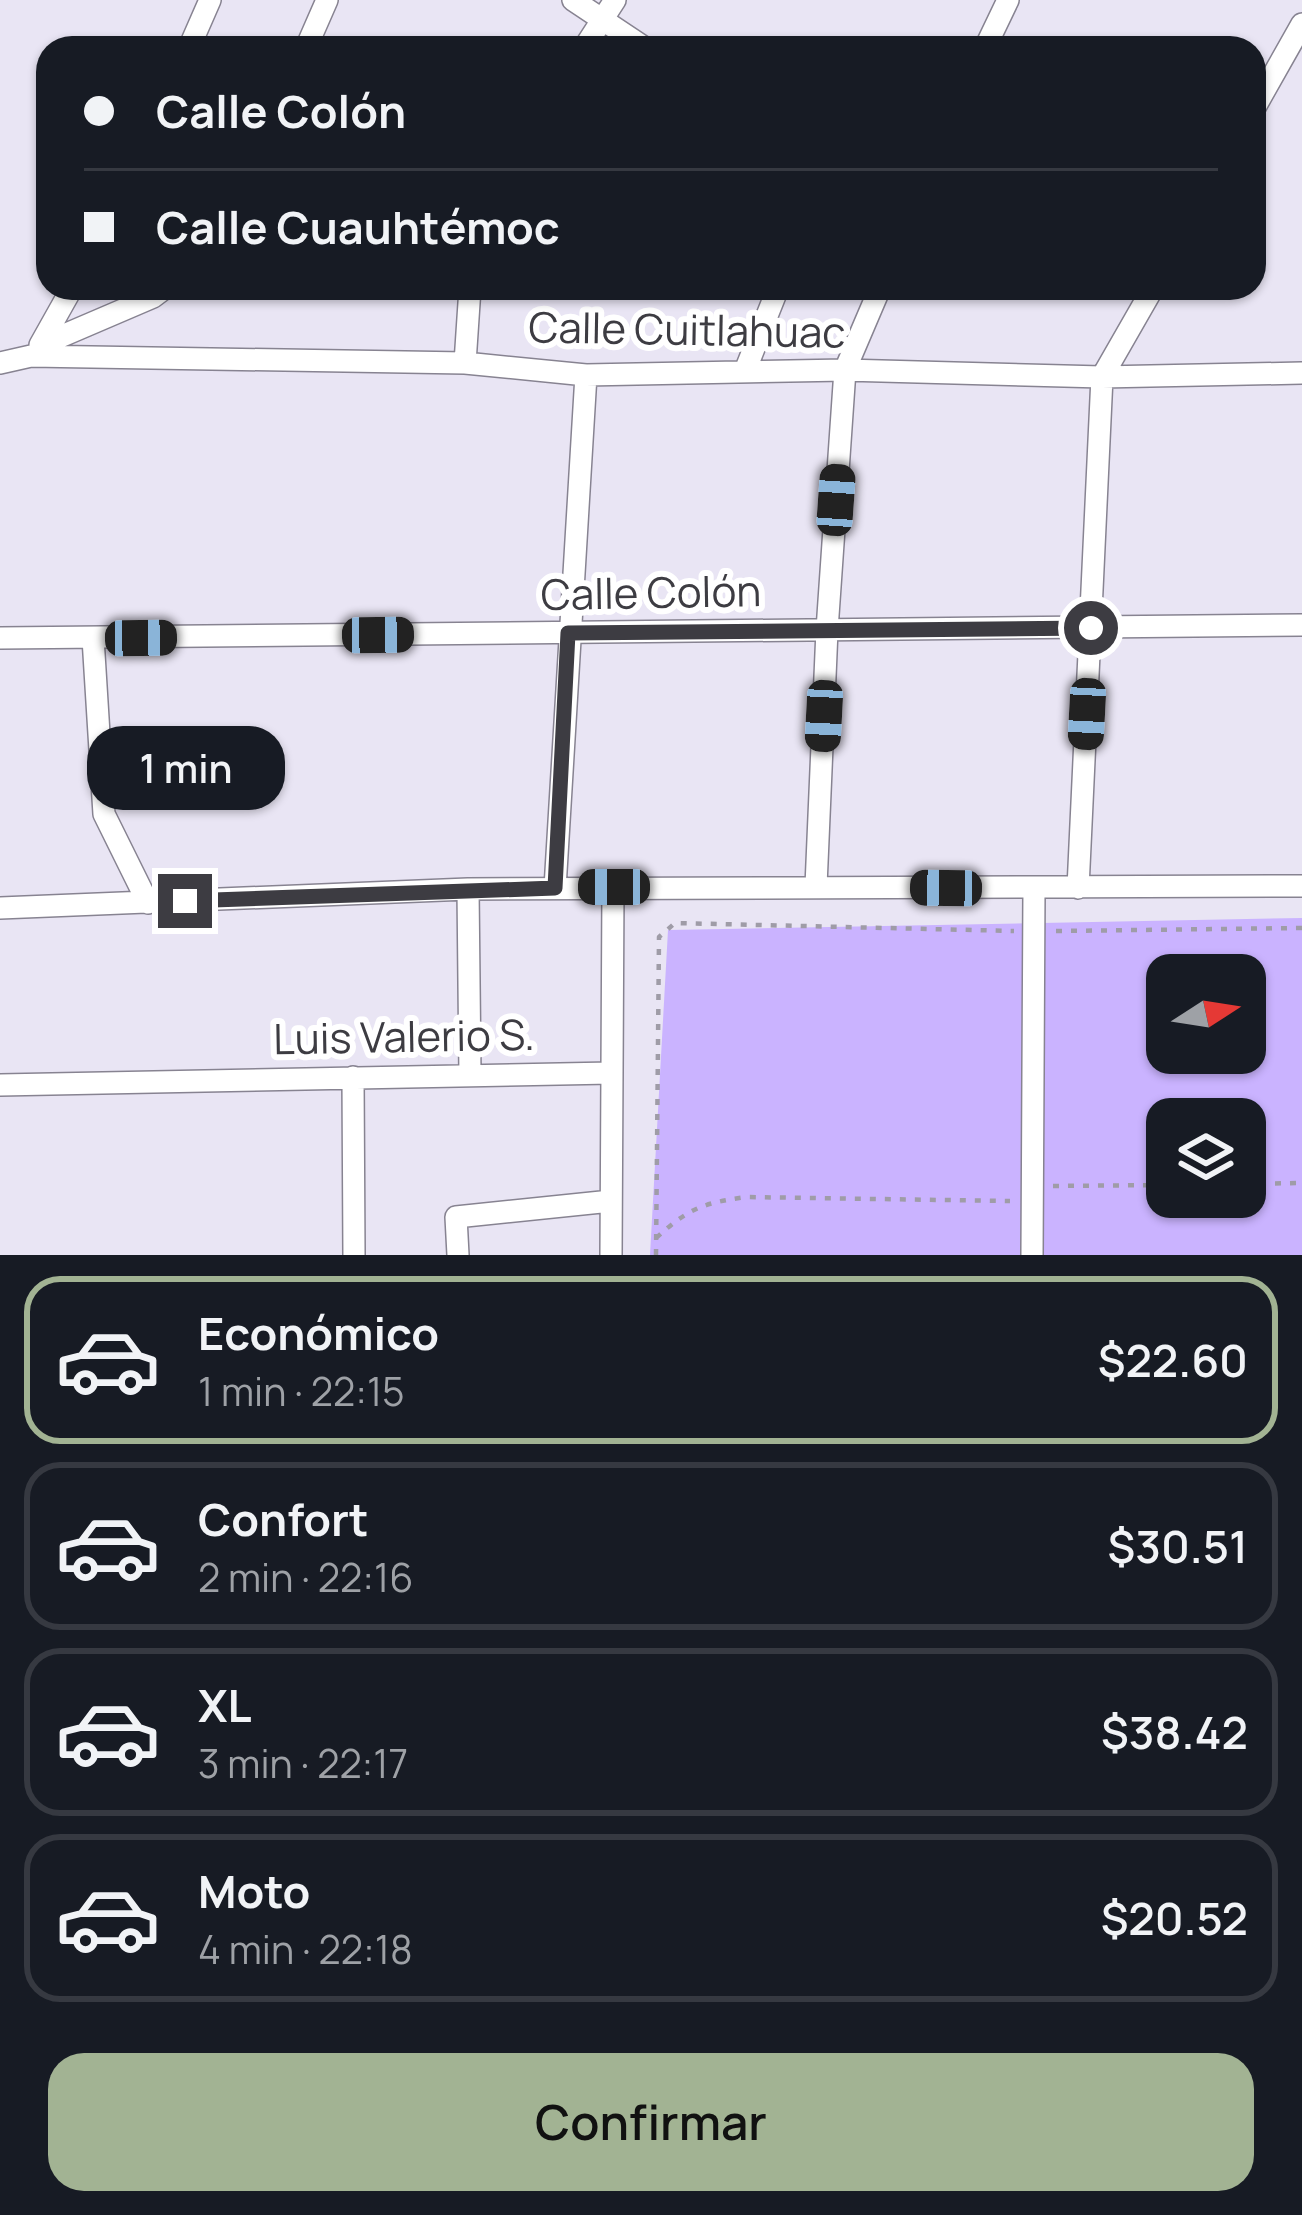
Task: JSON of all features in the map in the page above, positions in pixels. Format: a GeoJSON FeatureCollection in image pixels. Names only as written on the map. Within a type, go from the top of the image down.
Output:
{"type":"FeatureCollection","features":[{"type":"Feature","properties":{"kind":"street"},"geometry":{"type":"LineString","coordinates":[[194,36],[209,0]]}},
{"type":"Feature","properties":{"kind":"street"},"geometry":{"type":"LineString","coordinates":[[311,36],[327,0]]}},
{"type":"Feature","properties":{"kind":"street"},"geometry":{"type":"LineString","coordinates":[[573,0],[609,9],[634,36]]}},
{"type":"Feature","properties":{"kind":"street"},"geometry":{"type":"LineString","coordinates":[[991,36],[1007,0]]}},
{"type":"Feature","properties":{"kind":"street"},"geometry":{"type":"LineString","coordinates":[[592,36],[609,9]]}},
{"type":"Feature","properties":{"kind":"street"},"geometry":{"type":"LineString","coordinates":[[1266,88],[1302,24]]}},
{"type":"Feature","properties":{"kind":"street"},"geometry":{"type":"LineString","coordinates":[[36,350],[65,300]]}},
{"type":"Feature","properties":{"kind":"street"},"geometry":{"type":"LineString","coordinates":[[36,350],[146,300]]}},
{"type":"Feature","properties":{"kind":"street"},"geometry":{"type":"LineString","coordinates":[[465,363],[469,300]]}},
{"type":"Feature","properties":{"kind":"street"},"geometry":{"type":"LineString","coordinates":[[746,371],[773,300]]}},
{"type":"Feature","properties":{"kind":"street"},"geometry":{"type":"LineString","coordinates":[[816,886],[845,370],[875,300]]}},
{"type":"Feature","properties":{"kind":"street"},"geometry":{"type":"LineString","coordinates":[[1078,888],[1102,377],[1146,300]]}},
{"type":"Feature","properties":{"kind":"street","name":"Calle Cuitlahuac"},"geometry":{"type":"LineString","coordinates":[[0,363],[36,350],[465,363],[586,375],[845,370],[1102,377],[1302,373]]}},
{"type":"Feature","properties":{"kind":"street"},"geometry":{"type":"LineString","coordinates":[[555,888],[586,375]]}},
{"type":"Feature","properties":{"kind":"street","name":"Calle Colón"},"geometry":{"type":"LineString","coordinates":[[0,638],[1302,625]]}},
{"type":"Feature","properties":{"kind":"street"},"geometry":{"type":"LineString","coordinates":[[93,638],[104,814],[148,903]]}},
{"type":"Feature","properties":{"kind":"street"},"geometry":{"type":"LineString","coordinates":[[0,908],[468,889],[1302,886]]}},
{"type":"Feature","properties":{"kind":"street"},"geometry":{"type":"LineString","coordinates":[[611,1255],[614,887]]}},
{"type":"Feature","properties":{"kind":"street"},"geometry":{"type":"LineString","coordinates":[[468,889],[470,1075]]}},
{"type":"Feature","properties":{"kind":"street"},"geometry":{"type":"LineString","coordinates":[[1032,1255],[1034,889]]}},
{"type":"Feature","properties":{"kind":"street","name":"Luis Valerio S."},"geometry":{"type":"LineString","coordinates":[[0,1084],[611,1073]]}},
{"type":"Feature","properties":{"kind":"street"},"geometry":{"type":"LineString","coordinates":[[353,1077],[354,1255]]}},
{"type":"Feature","properties":{"kind":"street"},"geometry":{"type":"LineString","coordinates":[[458,1255],[456,1217],[611,1202]]}},
{"type":"Feature","properties":{"kind":"path"},"geometry":{"type":"LineString","coordinates":[[656,1255],[656,964],[659,937],[675,923],[1034,931],[1302,928]]}},
{"type":"Feature","properties":{"kind":"path"},"geometry":{"type":"LineString","coordinates":[[1266,1184],[1302,1183]]}},
{"type":"Feature","properties":{"kind":"path"},"geometry":{"type":"LineString","coordinates":[[656,1238],[695,1207],[746,1197],[1032,1194],[1146,1186]]}},
{"type":"Feature","properties":{"kind":"shaded area"},"geometry":{"type":"Polygon","coordinates":[[[1302,918],[1302,1255],[650,1255],[668,930],[1302,918]]]}},
{"type":"Feature","properties":{"kind":"route"},"geometry":{"type":"LineString","coordinates":[[185,901],[555,888],[568,633],[1091,628]]}}]}
